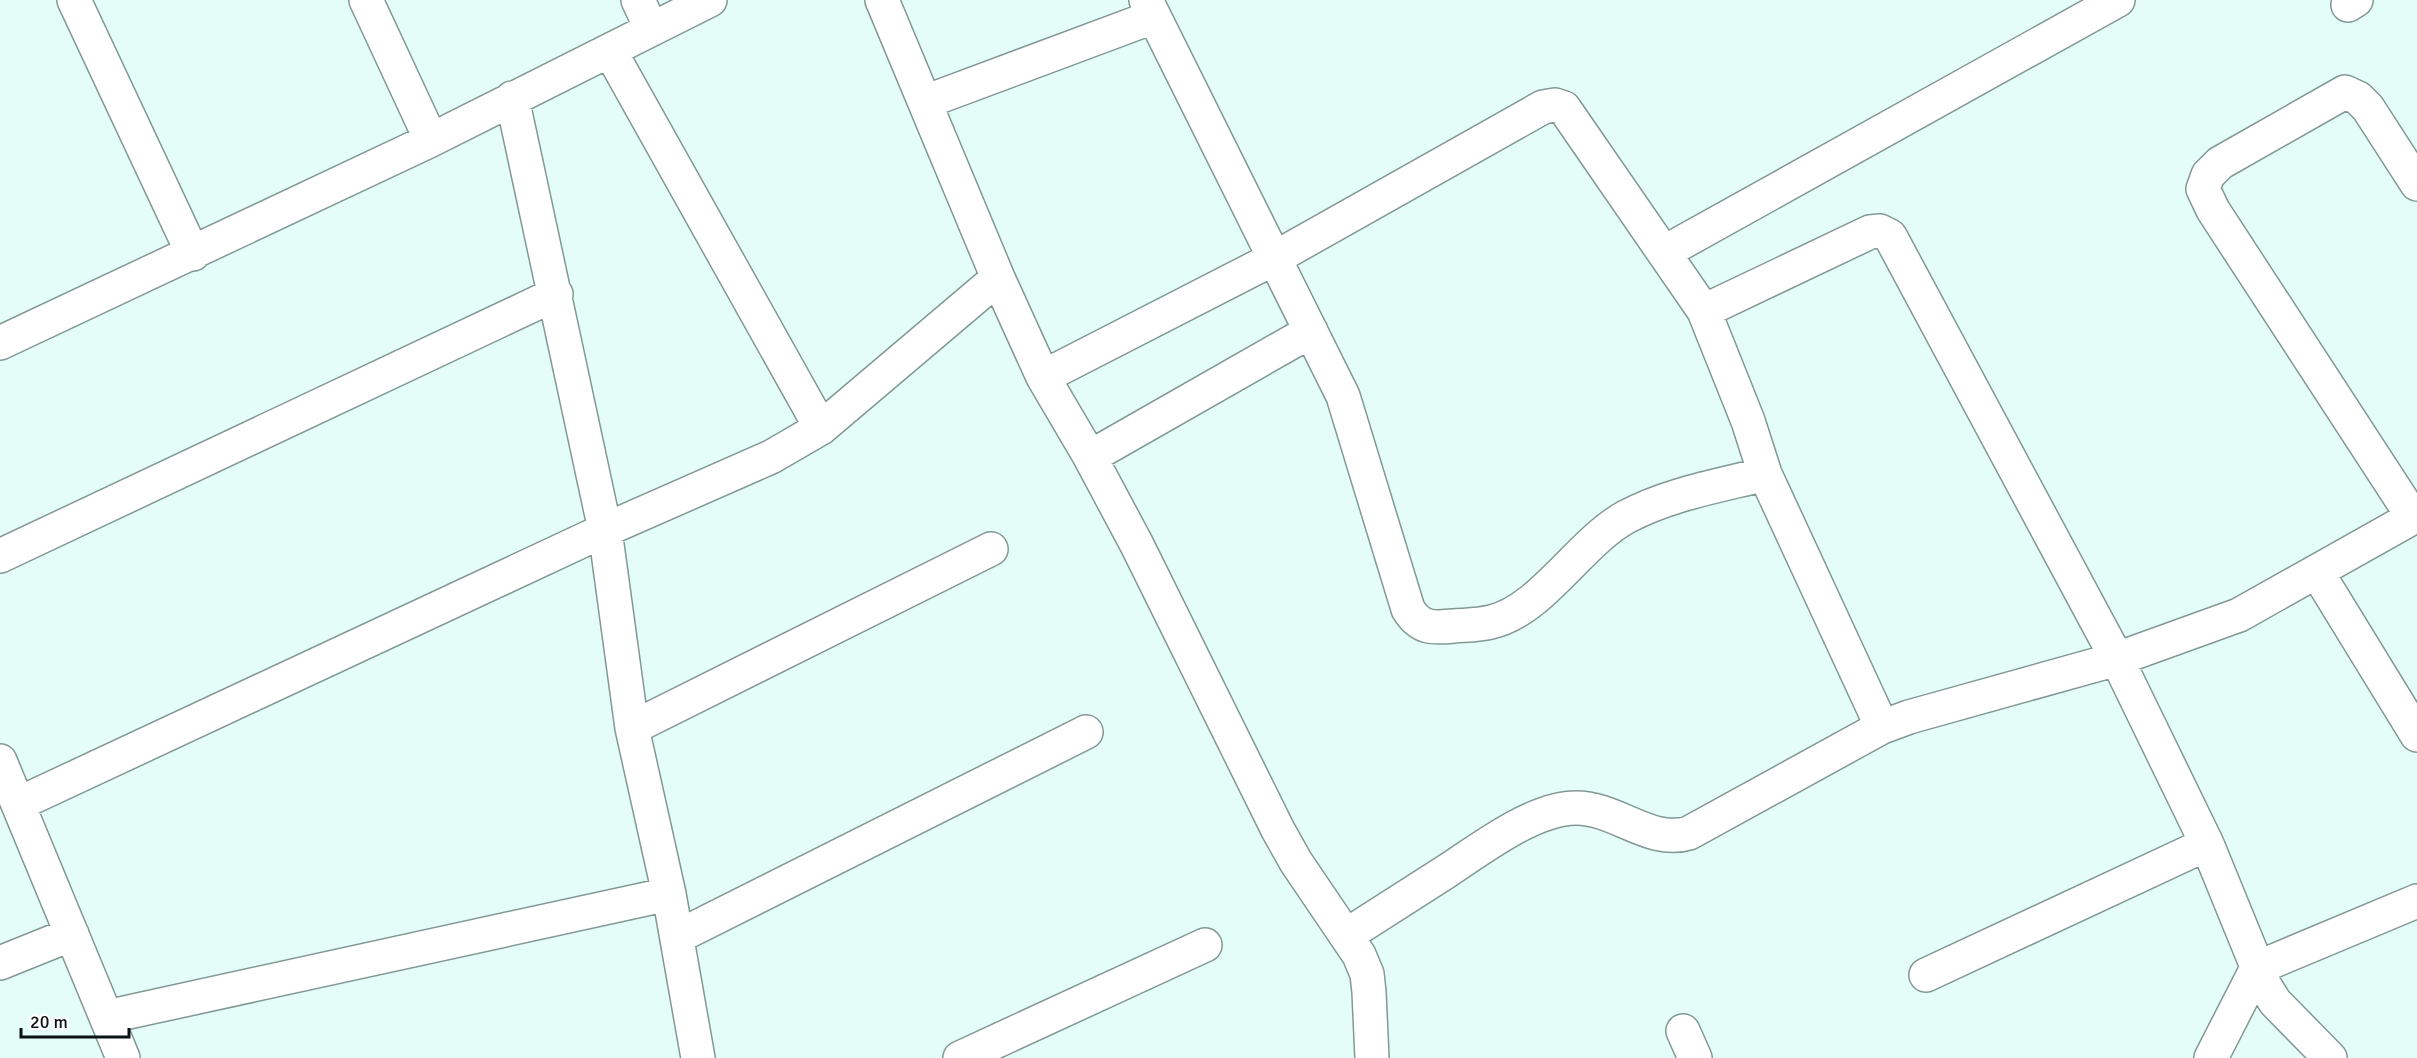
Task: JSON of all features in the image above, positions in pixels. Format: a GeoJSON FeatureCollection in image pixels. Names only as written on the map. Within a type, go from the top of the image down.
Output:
{"type":"FeatureCollection","features":[{"type":"Feature","properties":{"kind":"street"},"geometry":{"type":"LineString","coordinates":[[74,0],[193,254]]}},
{"type":"Feature","properties":{"kind":"street"},"geometry":{"type":"LineString","coordinates":[[366,0],[431,140]]}},
{"type":"Feature","properties":{"kind":"street"},"geometry":{"type":"LineString","coordinates":[[0,343],[193,254],[610,51],[645,14],[710,0]]}},
{"type":"Feature","properties":{"kind":"street"},"geometry":{"type":"LineString","coordinates":[[882,0],[998,278],[1043,377],[1090,457],[1278,830],[1296,862],[1347,935],[1367,974],[1372,1058]]}},
{"type":"Feature","properties":{"kind":"street"},"geometry":{"type":"LineString","coordinates":[[1665,252],[2118,0]]}},
{"type":"Feature","properties":{"kind":"street"},"geometry":{"type":"LineString","coordinates":[[925,102],[1149,9],[1343,396],[1408,609],[1414,620],[1429,628],[1491,622],[1508,616],[1532,600],[1598,535],[1625,518],[1658,502],[1765,474]]}},
{"type":"Feature","properties":{"kind":"street"},"geometry":{"type":"LineString","coordinates":[[610,51],[822,428]]}},
{"type":"Feature","properties":{"kind":"street"},"geometry":{"type":"LineString","coordinates":[[1347,935],[1501,837],[1558,809],[1597,808],[1650,832],[1678,836],[1689,833],[1882,727],[1920,714],[2117,659],[2239,615],[2415,516],[2220,220],[2203,189],[2208,175],[2220,163],[2345,92],[2358,98],[2368,108],[2417,184]]}},
{"type":"Feature","properties":{"kind":"street"},"geometry":{"type":"LineString","coordinates":[[512,98],[605,530],[632,728],[669,894],[698,1058]]}},
{"type":"Feature","properties":{"kind":"street"},"geometry":{"type":"LineString","coordinates":[[1043,377],[1273,259],[1543,107],[1555,105],[1564,108],[1577,123],[1704,311],[1748,421],[1765,474],[1882,727]]}},
{"type":"Feature","properties":{"kind":"street"},"geometry":{"type":"LineString","coordinates":[[1704,311],[1870,232],[1880,231],[1890,236],[2117,659],[2207,844],[2257,968],[2276,1002],[2330,1058]]}},
{"type":"Feature","properties":{"kind":"street"},"geometry":{"type":"LineString","coordinates":[[18,804],[605,530],[771,457],[822,428],[998,278]]}},
{"type":"Feature","properties":{"kind":"street"},"geometry":{"type":"LineString","coordinates":[[0,556],[556,294]]}},
{"type":"Feature","properties":{"kind":"street"},"geometry":{"type":"LineString","coordinates":[[1090,457],[1311,331]]}},
{"type":"Feature","properties":{"kind":"street"},"geometry":{"type":"LineString","coordinates":[[632,728],[991,549]]}},
{"type":"Feature","properties":{"kind":"street"},"geometry":{"type":"LineString","coordinates":[[2317,572],[2417,735]]}},
{"type":"Feature","properties":{"kind":"street"},"geometry":{"type":"LineString","coordinates":[[677,937],[1086,732]]}},
{"type":"Feature","properties":{"kind":"street"},"geometry":{"type":"LineString","coordinates":[[0,761],[123,1058]]}},
{"type":"Feature","properties":{"kind":"street"},"geometry":{"type":"LineString","coordinates":[[1926,975],[2207,844]]}},
{"type":"Feature","properties":{"kind":"street"},"geometry":{"type":"LineString","coordinates":[[106,1017],[669,894]]}},
{"type":"Feature","properties":{"kind":"street"},"geometry":{"type":"LineString","coordinates":[[2211,1058],[2257,968],[2417,901]]}},
{"type":"Feature","properties":{"kind":"street"},"geometry":{"type":"LineString","coordinates":[[0,963],[72,934]]}},
{"type":"Feature","properties":{"kind":"street"},"geometry":{"type":"LineString","coordinates":[[960,1058],[1205,945]]}}]}
